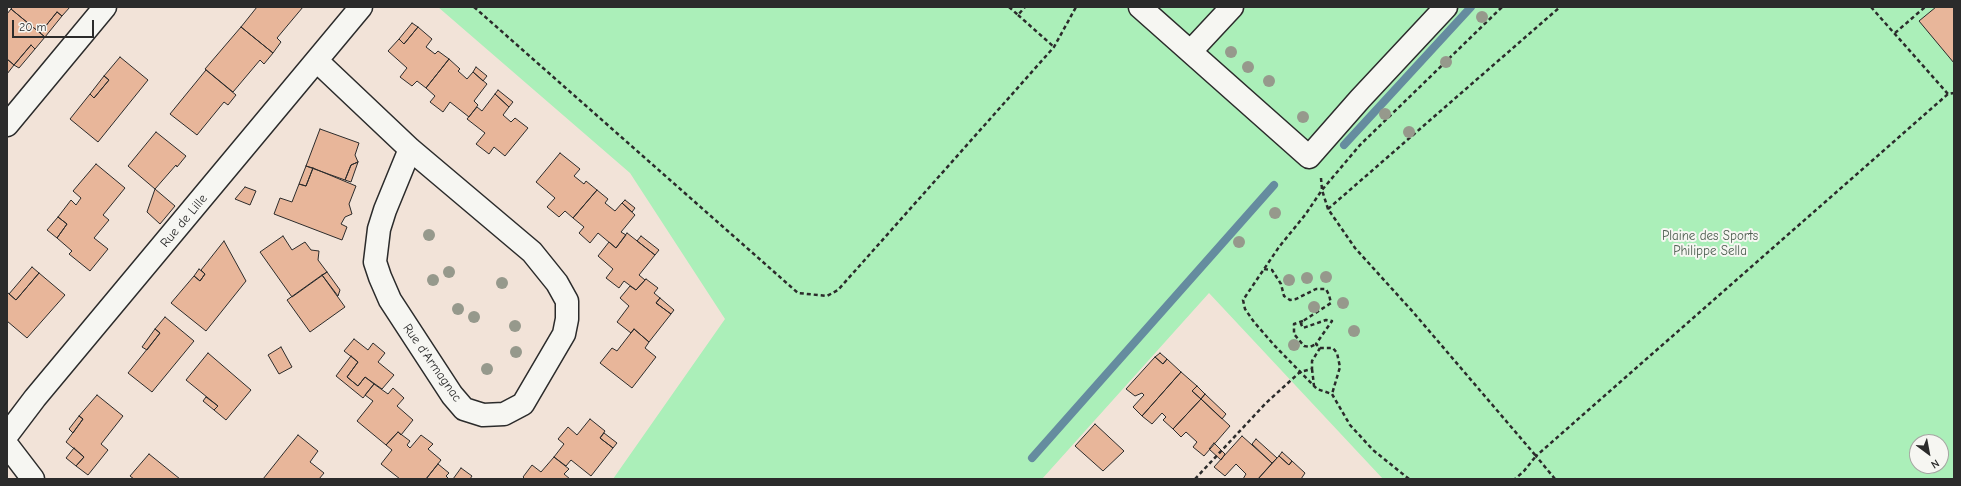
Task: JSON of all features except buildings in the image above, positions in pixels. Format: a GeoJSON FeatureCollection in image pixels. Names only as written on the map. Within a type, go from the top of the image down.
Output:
{"type":"FeatureCollection","features":[{"type":"Feature","properties":{"kind":"street"},"geometry":{"type":"LineString","coordinates":[[7,125],[105,7]]}},
{"type":"Feature","properties":{"kind":"street","name":"Rue de Lille"},"geometry":{"type":"LineString","coordinates":[[7,435],[35,398],[361,7]]}},
{"type":"Feature","properties":{"kind":"street"},"geometry":{"type":"LineString","coordinates":[[1140,7],[1310,157],[1360,99],[1446,7]]}},
{"type":"Feature","properties":{"kind":"street"},"geometry":{"type":"LineString","coordinates":[[1191,51],[1232,7]]}},
{"type":"Feature","properties":{"kind":"street","name":"Rue d'Armagnac"},"geometry":{"type":"LineString","coordinates":[[317,61],[410,149],[532,252],[557,284],[567,301],[567,319],[564,334],[523,404],[504,414],[483,415],[464,408],[452,395],[390,300],[380,277],[375,262],[379,229],[385,210],[410,149]]}},
{"type":"Feature","properties":{"kind":"street"},"geometry":{"type":"LineString","coordinates":[[7,445],[33,479]]}},
{"type":"Feature","properties":{"kind":"path"},"geometry":{"type":"LineString","coordinates":[[474,7],[798,293],[827,296],[838,290],[1054,47],[1076,7]]}},
{"type":"Feature","properties":{"kind":"path"},"geometry":{"type":"LineString","coordinates":[[1009,7],[1054,47]]}},
{"type":"Feature","properties":{"kind":"path"},"geometry":{"type":"LineString","coordinates":[[1018,15],[1025,7]]}},
{"type":"Feature","properties":{"kind":"path"},"geometry":{"type":"LineString","coordinates":[[1409,479],[1373,450],[1350,425],[1332,394],[1314,386],[1300,372],[1254,322],[1245,309],[1243,300],[1322,190],[1360,145],[1502,7]]}},
{"type":"Feature","properties":{"kind":"path"},"geometry":{"type":"LineString","coordinates":[[1328,209],[1560,7]]}},
{"type":"Feature","properties":{"kind":"path"},"geometry":{"type":"LineString","coordinates":[[1871,7],[1948,94]]}},
{"type":"Feature","properties":{"kind":"path"},"geometry":{"type":"LineString","coordinates":[[1895,33],[1925,7]]}},
{"type":"Feature","properties":{"kind":"path"},"geometry":{"type":"LineString","coordinates":[[1515,479],[1524,471],[1536,456],[1948,94],[1954,93]]}},
{"type":"Feature","properties":{"kind":"path"},"geometry":{"type":"LineString","coordinates":[[1310,157],[1315,163],[1321,180],[1322,190],[1328,209],[1354,248],[1413,312],[1555,479]]}},
{"type":"Feature","properties":{"kind":"path"},"geometry":{"type":"LineString","coordinates":[[1264,269],[1272,270],[1281,284],[1284,296],[1290,300],[1296,299],[1316,289],[1326,289],[1330,295],[1330,303],[1302,321],[1294,324],[1294,334],[1304,346],[1310,347],[1316,344],[1332,321],[1326,320],[1303,328],[1301,324],[1302,321]]}},
{"type":"Feature","properties":{"kind":"path"},"geometry":{"type":"LineString","coordinates":[[1316,344],[1320,348],[1334,348],[1339,360],[1340,367],[1332,394]]}},
{"type":"Feature","properties":{"kind":"path"},"geometry":{"type":"LineString","coordinates":[[1314,386],[1312,361],[1320,348]]}},
{"type":"Feature","properties":{"kind":"path"},"geometry":{"type":"LineString","coordinates":[[1195,479],[1266,403],[1300,372],[1312,369]]}},
{"type":"Feature","properties":{"kind":"green space","name":"Plaine des Sports Philippe Sella"},"geometry":{"type":"Polygon","coordinates":[[[438,7],[1954,7],[1954,479],[1383,479],[1209,293],[1042,479],[613,479],[725,319],[630,173],[438,7]]]}},
{"type":"Feature","properties":{"kind":"waterway"},"geometry":{"type":"LineString","coordinates":[[1344,145],[1471,7]]}},
{"type":"Feature","properties":{"kind":"waterway"},"geometry":{"type":"LineString","coordinates":[[1032,458],[1274,185]]}}]}
